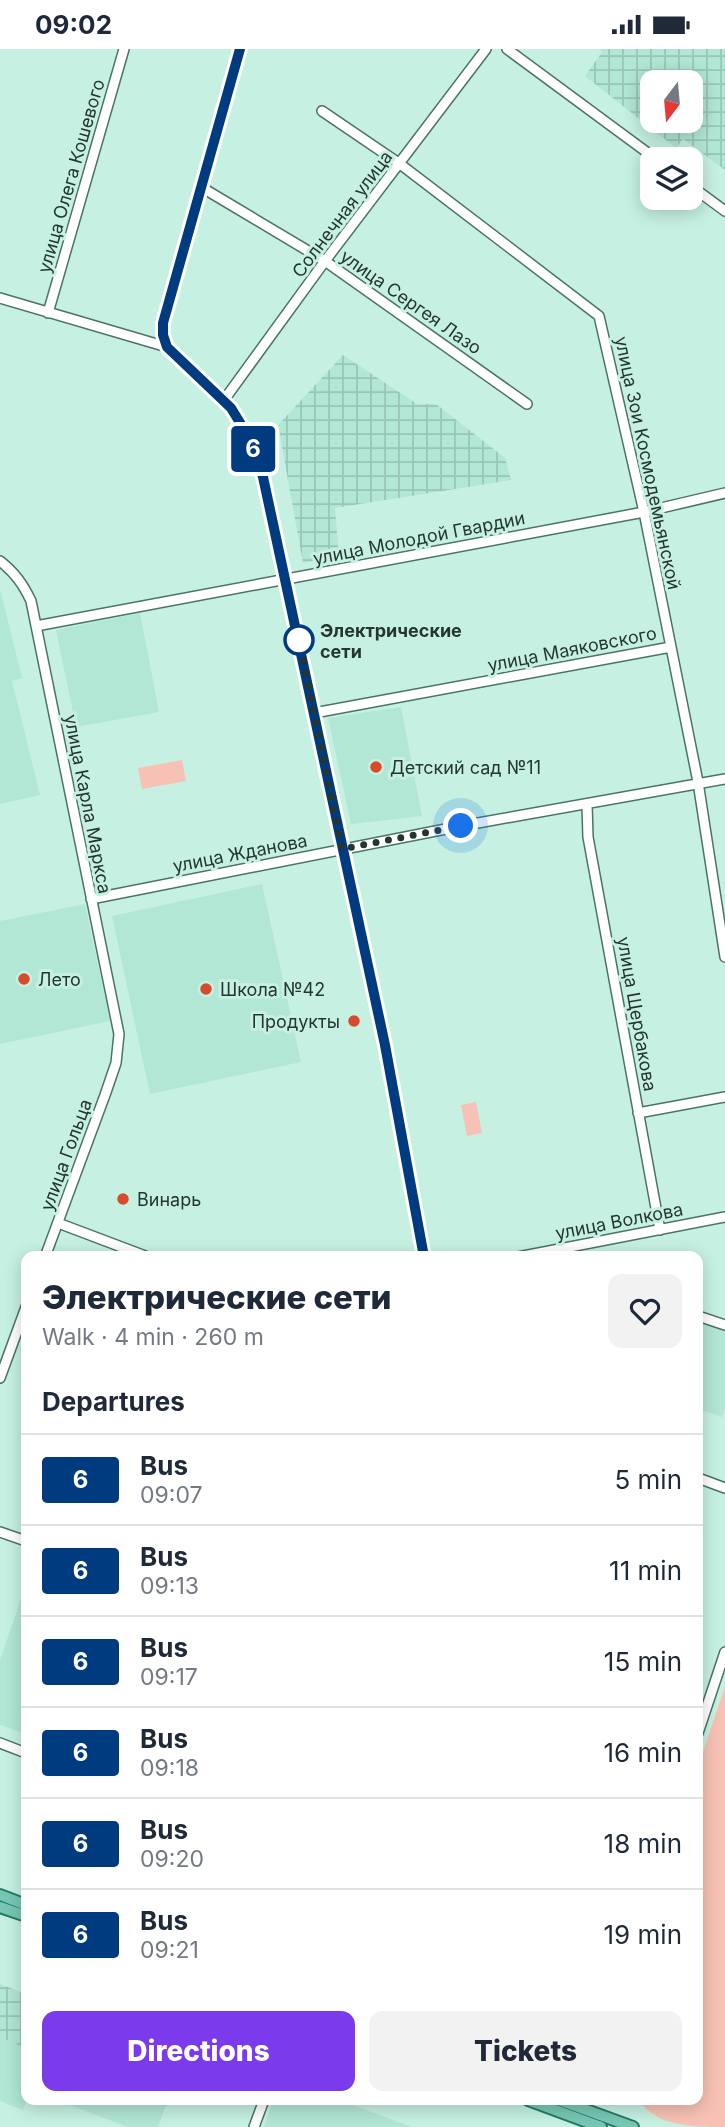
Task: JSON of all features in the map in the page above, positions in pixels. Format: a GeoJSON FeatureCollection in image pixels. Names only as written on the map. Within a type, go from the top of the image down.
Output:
{"type":"FeatureCollection","features":[{"type":"Feature","properties":{"kind":"main road"},"geometry":{"type":"LineString","coordinates":[[0,1895],[21,1903]]}},
{"type":"Feature","properties":{"kind":"main road"},"geometry":{"type":"LineString","coordinates":[[0,1907],[21,1914]]}},
{"type":"Feature","properties":{"kind":"main road"},"geometry":{"type":"LineString","coordinates":[[574,2107],[601,2127]]}},
{"type":"Feature","properties":{"kind":"main road"},"geometry":{"type":"LineString","coordinates":[[574,2107],[633,2127]]}},
{"type":"Feature","properties":{"kind":"street","name":"улица Олега Кошевого"},"geometry":{"type":"LineString","coordinates":[[48,313],[124,49]]}},
{"type":"Feature","properties":{"kind":"street"},"geometry":{"type":"LineString","coordinates":[[167,347],[163,323],[240,49]]}},
{"type":"Feature","properties":{"kind":"street","name":"Солнечная улица"},"geometry":{"type":"LineString","coordinates":[[224,400],[325,261],[486,49]]}},
{"type":"Feature","properties":{"kind":"street"},"geometry":{"type":"LineString","coordinates":[[507,49],[640,147]]}},
{"type":"Feature","properties":{"kind":"street","name":"улица Зои Космодемьянской"},"geometry":{"type":"LineString","coordinates":[[322,111],[400,164],[599,316],[644,513],[698,782],[725,957]]}},
{"type":"Feature","properties":{"kind":"street","name":"улица Сергея Лазо"},"geometry":{"type":"LineString","coordinates":[[201,187],[325,261],[527,404]]}},
{"type":"Feature","properties":{"kind":"street"},"geometry":{"type":"LineString","coordinates":[[703,195],[725,211]]}},
{"type":"Feature","properties":{"kind":"street"},"geometry":{"type":"LineString","coordinates":[[0,298],[167,347],[224,400],[250,439],[263,477],[286,579],[385,1045],[423,1251]]}},
{"type":"Feature","properties":{"kind":"street","name":"улица Молодой Гвардии"},"geometry":{"type":"LineString","coordinates":[[36,626],[644,513],[725,493]]}},
{"type":"Feature","properties":{"kind":"street","name":"улица Карла Маркса"},"geometry":{"type":"LineString","coordinates":[[0,561],[12,570],[23,584],[31,601],[119,1034],[116,1063]]}},
{"type":"Feature","properties":{"kind":"street","name":"улица Маяковского"},"geometry":{"type":"LineString","coordinates":[[314,713],[671,646]]}},
{"type":"Feature","properties":{"kind":"street","name":"улица Жданова"},"geometry":{"type":"LineString","coordinates":[[91,899],[342,849],[725,779]]}},
{"type":"Feature","properties":{"kind":"street","name":"улица Щербакова"},"geometry":{"type":"LineString","coordinates":[[587,804],[588,837],[660,1230]]}},
{"type":"Feature","properties":{"kind":"street","name":"улица Гольца"},"geometry":{"type":"LineString","coordinates":[[47,1251],[116,1063]]}},
{"type":"Feature","properties":{"kind":"street"},"geometry":{"type":"LineString","coordinates":[[638,1113],[725,1097]]}},
{"type":"Feature","properties":{"kind":"street","name":"улица Волкова"},"geometry":{"type":"LineString","coordinates":[[550,1251],[725,1217]]}},
{"type":"Feature","properties":{"kind":"street"},"geometry":{"type":"LineString","coordinates":[[58,1223],[132,1251]]}},
{"type":"Feature","properties":{"kind":"street"},"geometry":{"type":"LineString","coordinates":[[703,1318],[725,1325]]}},
{"type":"Feature","properties":{"kind":"street"},"geometry":{"type":"LineString","coordinates":[[0,1378],[21,1334]]}},
{"type":"Feature","properties":{"kind":"street"},"geometry":{"type":"LineString","coordinates":[[703,1480],[725,1488]]}},
{"type":"Feature","properties":{"kind":"street"},"geometry":{"type":"LineString","coordinates":[[0,1532],[21,1539]]}},
{"type":"Feature","properties":{"kind":"street"},"geometry":{"type":"LineString","coordinates":[[703,1718],[725,1652]]}},
{"type":"Feature","properties":{"kind":"street"},"geometry":{"type":"LineString","coordinates":[[0,1743],[21,1751]]}},
{"type":"Feature","properties":{"kind":"street"},"geometry":{"type":"LineString","coordinates":[[254,2127],[262,2105]]}},
{"type":"Feature","properties":{"kind":"shaded area"},"geometry":{"type":"Polygon","coordinates":[[[600,49],[725,49],[725,170],[703,154],[703,147],[694,147],[683,139],[675,147],[657,133],[704,133],[704,70],[640,70],[640,120],[585,76],[602,52],[600,49]]]}},
{"type":"Feature","properties":{"kind":"shaded area"},"geometry":{"type":"Polygon","coordinates":[[[343,355],[417,404],[436,404],[505,458],[511,480],[335,508],[339,557],[303,563],[278,425],[343,355]]]}},
{"type":"Feature","properties":{"kind":"shaded area"},"geometry":{"type":"Polygon","coordinates":[[[0,589],[22,678],[12,681],[40,795],[0,804],[0,589]]]}},
{"type":"Feature","properties":{"kind":"shaded area"},"geometry":{"type":"Polygon","coordinates":[[[140,613],[159,712],[76,727],[56,630],[140,613]]]}},
{"type":"Feature","properties":{"kind":"shaded area","name":"Детский сад №11"},"geometry":{"type":"Polygon","coordinates":[[[401,707],[422,816],[351,824],[328,718],[401,707]]]}},
{"type":"Feature","properties":{"kind":"shaded area"},"geometry":{"type":"Polygon","coordinates":[[[182,760],[186,781],[142,789],[138,768],[182,760]]]}},
{"type":"Feature","properties":{"kind":"shaded area","name":"Школа №42"},"geometry":{"type":"Polygon","coordinates":[[[262,884],[301,1062],[150,1094],[112,916],[262,884]]]}},
{"type":"Feature","properties":{"kind":"shaded area"},"geometry":{"type":"Polygon","coordinates":[[[85,904],[110,1021],[0,1044],[0,921],[85,904]]]}},
{"type":"Feature","properties":{"kind":"shaded area"},"geometry":{"type":"Polygon","coordinates":[[[476,1102],[482,1133],[467,1136],[461,1105],[476,1102]]]}},
{"type":"Feature","properties":{"kind":"shaded area"},"geometry":{"type":"Polygon","coordinates":[[[703,1323],[725,1330],[725,1408],[722,1417],[703,1411],[703,1323]]]}},
{"type":"Feature","properties":{"kind":"shaded area"},"geometry":{"type":"Polygon","coordinates":[[[21,1599],[21,1732],[0,1725],[0,1660],[21,1599]]]}},
{"type":"Feature","properties":{"kind":"shaded area"},"geometry":{"type":"Polygon","coordinates":[[[725,1686],[725,2127],[677,2124],[655,2116],[643,2105],[703,2105],[703,1752],[725,1686]]]}},
{"type":"Feature","properties":{"kind":"shaded area"},"geometry":{"type":"Polygon","coordinates":[[[0,1984],[21,1992],[21,2046],[0,2037],[0,1984]]]}},
{"type":"Feature","properties":{"kind":"shaded area"},"geometry":{"type":"Polygon","coordinates":[[[0,2037],[21,2046],[21,2105],[25,2105],[23,2110],[0,2101],[0,2037]]]}},
{"type":"Feature","properties":{"kind":"shaded area"},"geometry":{"type":"Polygon","coordinates":[[[69,2105],[166,2105],[158,2127],[128,2127],[69,2105]]]}},
{"type":"Feature","properties":{"kind":"shaded area"},"geometry":{"type":"Polygon","coordinates":[[[271,2105],[353,2105],[412,2127],[264,2127],[271,2105]]]}},
{"type":"Feature","properties":{"kind":"bus line","name":"6"},"geometry":{"type":"LineString","coordinates":[[240,49],[163,323],[163,335],[167,347],[231,408],[250,439],[263,477],[385,1045],[424,1251]]}},
{"type":"Feature","properties":{"kind":"place","name":"Электрические сети"},"geometry":{"type":"Point","coordinates":[299,640]}},
{"type":"Feature","properties":{"kind":"place","name":"Детский сад №11"},"geometry":{"type":"Point","coordinates":[376,767]}},
{"type":"Feature","properties":{"kind":"place","name":"Лето"},"geometry":{"type":"Point","coordinates":[24,979]}},
{"type":"Feature","properties":{"kind":"place","name":"Школа №42"},"geometry":{"type":"Point","coordinates":[206,989]}},
{"type":"Feature","properties":{"kind":"place","name":"Продукты"},"geometry":{"type":"Point","coordinates":[354,1021]}},
{"type":"Feature","properties":{"kind":"place","name":"Винарь"},"geometry":{"type":"Point","coordinates":[123,1199]}},
{"type":"Feature","properties":{"kind":"route"},"geometry":{"type":"LineString","coordinates":[[299,640],[342,849],[461,826]]}}]}
